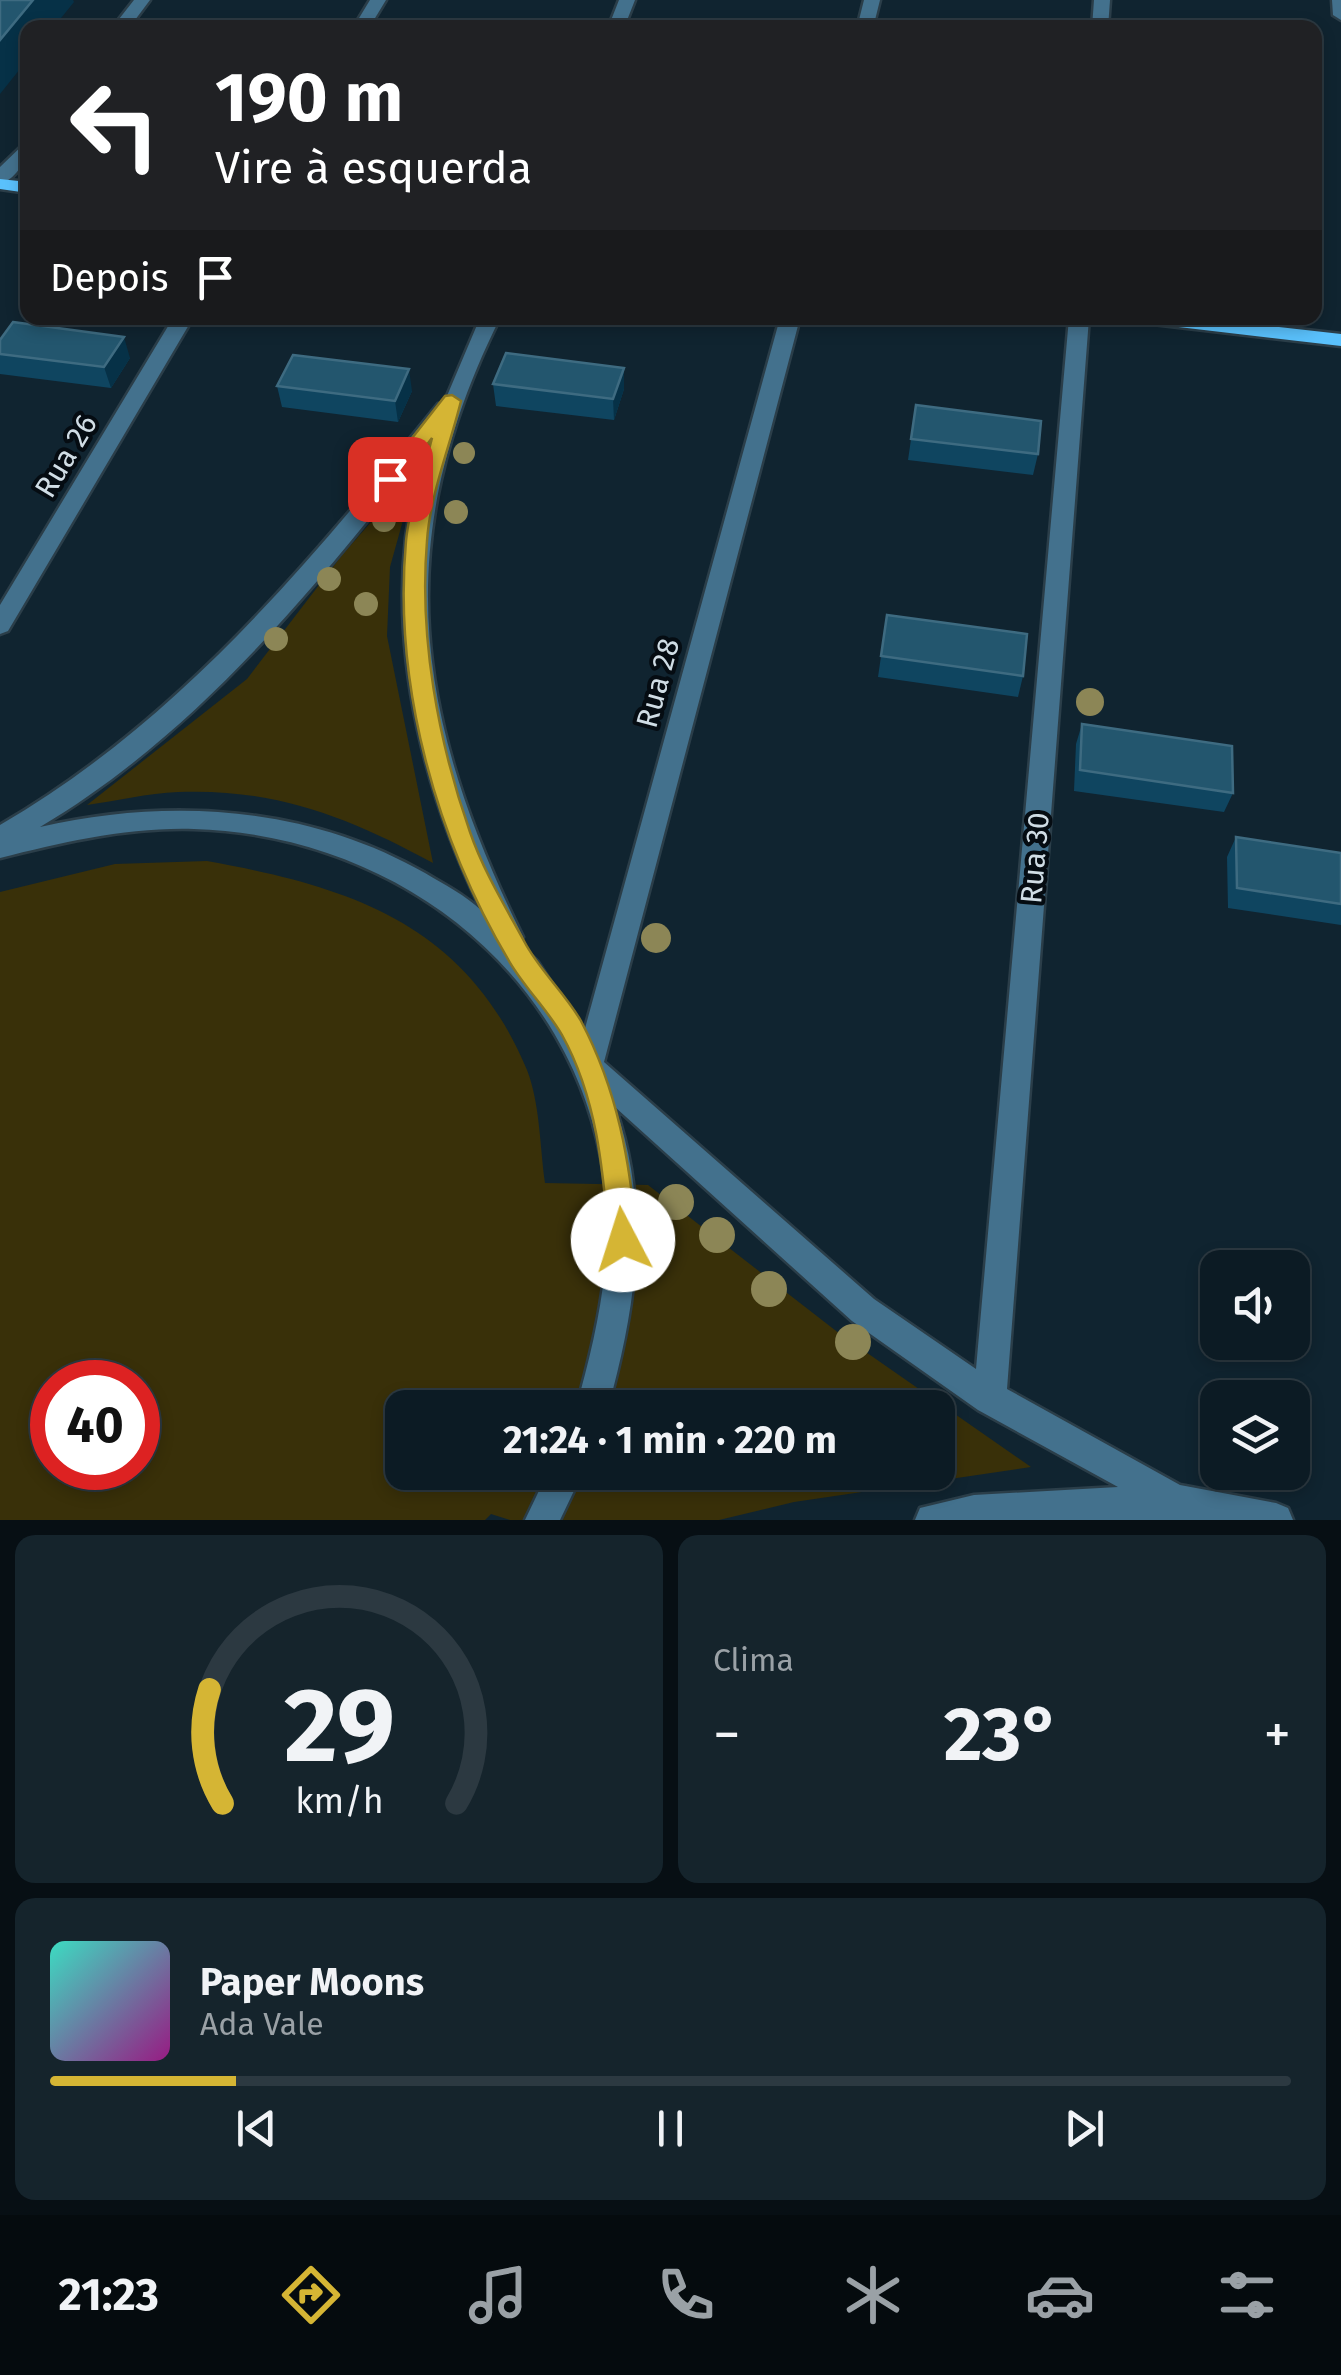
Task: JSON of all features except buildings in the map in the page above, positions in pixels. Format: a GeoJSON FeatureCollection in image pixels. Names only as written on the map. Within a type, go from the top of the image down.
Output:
{"type":"FeatureCollection","features":[{"type":"Feature","properties":{"kind":"main road"},"geometry":{"type":"LineString","coordinates":[[1213,325],[1341,340]]}},
{"type":"Feature","properties":{"kind":"street"},"geometry":{"type":"LineString","coordinates":[[126,20],[142,0]]}},
{"type":"Feature","properties":{"kind":"street"},"geometry":{"type":"LineString","coordinates":[[1340,0],[1341,15]]}},
{"type":"Feature","properties":{"kind":"street"},"geometry":{"type":"LineString","coordinates":[[0,182],[20,155]]}},
{"type":"Feature","properties":{"kind":"street","name":"Rua 26"},"geometry":{"type":"LineString","coordinates":[[0,625],[179,325]]}},
{"type":"Feature","properties":{"kind":"street"},"geometry":{"type":"LineString","coordinates":[[487,325],[452,401],[416,538],[420,661],[428,718],[458,833],[518,955],[570,1025],[590,1066],[615,1148],[623,1240],[613,1339],[597,1390]]}},
{"type":"Feature","properties":{"kind":"street","name":"Rua 28"},"geometry":{"type":"LineString","coordinates":[[590,1066],[788,325]]}},
{"type":"Feature","properties":{"kind":"street","name":"Rua 30"},"geometry":{"type":"LineString","coordinates":[[990,1398],[1079,325]]}},
{"type":"Feature","properties":{"kind":"street"},"geometry":{"type":"LineString","coordinates":[[0,838],[114,763],[183,704],[302,582],[452,401]]}},
{"type":"Feature","properties":{"kind":"street"},"geometry":{"type":"LineString","coordinates":[[0,847],[104,824],[183,819],[260,824],[334,840],[402,868],[464,906],[518,955]]}},
{"type":"Feature","properties":{"kind":"street"},"geometry":{"type":"LineString","coordinates":[[590,1066],[863,1310],[990,1398],[1176,1501]]}},
{"type":"Feature","properties":{"kind":"street"},"geometry":{"type":"LineString","coordinates":[[542,1520],[557,1490]]}},
{"type":"Feature","properties":{"kind":"street"},"geometry":{"type":"LineString","coordinates":[[932,1520],[1176,1501],[1276,1520]]}},
{"type":"Feature","properties":{"kind":"shaded area"},"geometry":{"type":"Polygon","coordinates":[[[417,470],[390,567],[387,636],[433,863],[342,820],[248,795],[167,793],[87,805],[247,679],[342,555],[417,470]]]}},
{"type":"Feature","properties":{"kind":"shaded area"},"geometry":{"type":"Polygon","coordinates":[[[207,861],[309,884],[398,921],[437,947],[472,979],[502,1020],[531,1083],[545,1183],[648,1185],[840,1334],[920,1390],[385,1390],[385,1490],[875,1490],[794,1502],[719,1520],[510,1520],[491,1514],[485,1520],[0,1520],[0,892],[115,864],[207,861]]]}},
{"type":"Feature","properties":{"kind":"shaded area"},"geometry":{"type":"Polygon","coordinates":[[[955,1414],[1031,1467],[955,1478],[955,1414]]]}},
{"type":"Feature","properties":{"kind":"route"},"geometry":{"type":"LineString","coordinates":[[390,479],[452,401],[416,538],[416,623],[428,718],[458,833],[518,955],[570,1025],[590,1066],[615,1148],[623,1240]]}}]}
